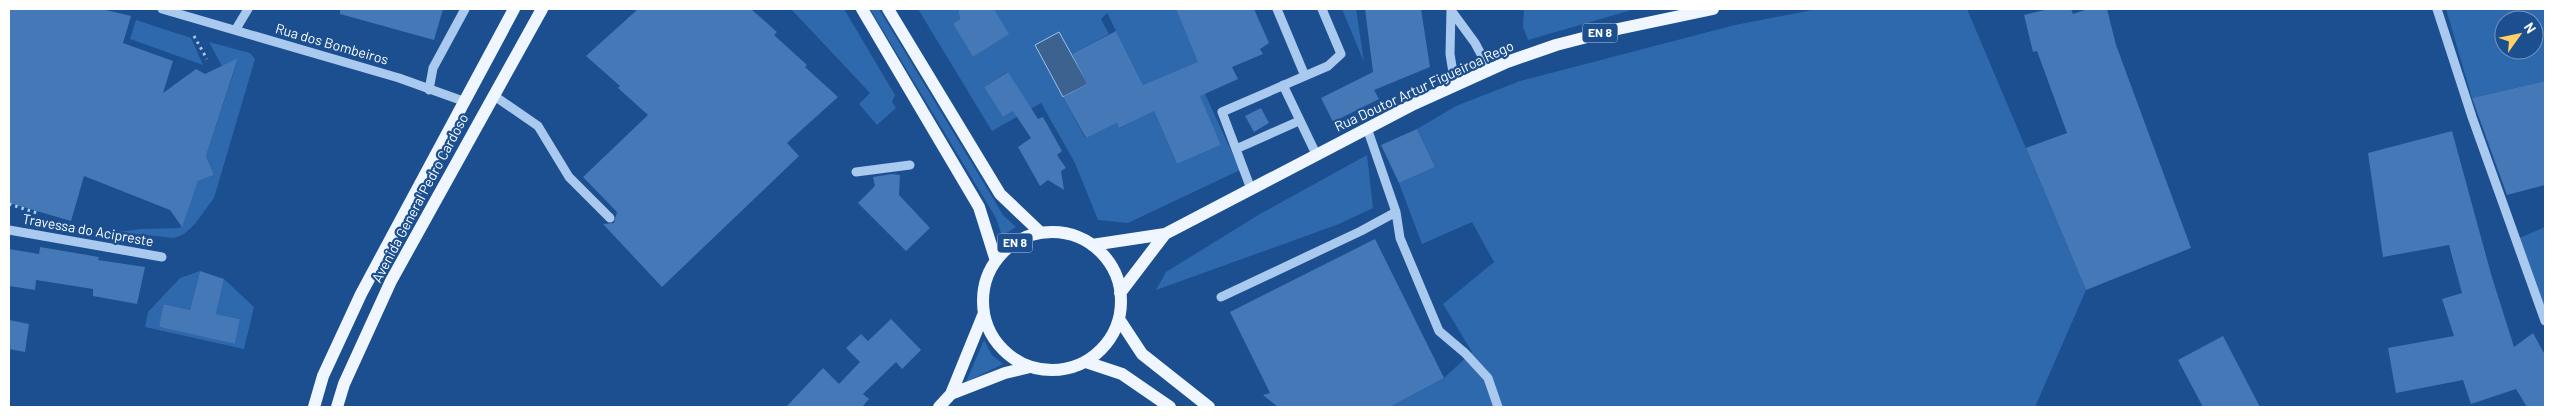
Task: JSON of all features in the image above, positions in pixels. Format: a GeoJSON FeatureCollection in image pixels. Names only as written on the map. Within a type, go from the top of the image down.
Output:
{"type":"FeatureCollection","features":[{"type":"Feature","properties":{"kind":"main road","name":"Avenida General Pedro Cardoso"},"geometry":{"type":"LineString","coordinates":[[314,407],[323,376],[361,294],[514,9]]}},
{"type":"Feature","properties":{"kind":"main road","name":"Avenida General Pedro Cardoso"},"geometry":{"type":"LineString","coordinates":[[337,407],[344,384],[391,281],[542,9]]}},
{"type":"Feature","properties":{"kind":"main road"},"geometry":{"type":"LineString","coordinates":[[862,9],[979,207],[996,261]]}},
{"type":"Feature","properties":{"kind":"main road"},"geometry":{"type":"LineString","coordinates":[[888,9],[1000,194],[1041,233]]}},
{"type":"Feature","properties":{"kind":"main road","name":"Rua Doutor Artur Figueiroa Rego"},"geometry":{"type":"LineString","coordinates":[[1092,245],[1164,234],[1367,128],[1489,69],[1583,38],[1714,9]]}},
{"type":"Feature","properties":{"kind":"main road","name":"EN 8"},"geometry":{"type":"LineString","coordinates":[[1041,233],[1068,234],[1092,245],[1110,265],[1120,293],[1119,319],[1105,346],[1086,362],[1058,370],[1030,367],[1018,362],[1000,346],[987,325],[984,313],[984,285],[996,261],[1016,242],[1041,233]]}},
{"type":"Feature","properties":{"kind":"main road","name":"Rua Doutor Artur Figueiroa Rego"},"geometry":{"type":"LineString","coordinates":[[1120,293],[1164,234]]}},
{"type":"Feature","properties":{"kind":"main road","name":"EN 8"},"geometry":{"type":"LineString","coordinates":[[939,407],[951,394],[984,313]]}},
{"type":"Feature","properties":{"kind":"main road"},"geometry":{"type":"LineString","coordinates":[[1119,319],[1142,354],[1209,407]]}},
{"type":"Feature","properties":{"kind":"main road"},"geometry":{"type":"LineString","coordinates":[[1086,362],[1122,374],[1170,407]]}},
{"type":"Feature","properties":{"kind":"main road","name":"EN 8"},"geometry":{"type":"LineString","coordinates":[[951,394],[1005,373],[1030,367]]}},
{"type":"Feature","properties":{"kind":"street","name":"Rua dos Bombeiros"},"geometry":{"type":"LineString","coordinates":[[162,9],[399,78],[463,101]]}},
{"type":"Feature","properties":{"kind":"street"},"geometry":{"type":"LineString","coordinates":[[236,29],[248,9]]}},
{"type":"Feature","properties":{"kind":"street"},"geometry":{"type":"LineString","coordinates":[[429,90],[433,68],[465,9]]}},
{"type":"Feature","properties":{"kind":"street"},"geometry":{"type":"LineString","coordinates":[[1277,9],[1305,76]]}},
{"type":"Feature","properties":{"kind":"street"},"geometry":{"type":"LineString","coordinates":[[1251,189],[1222,112],[1328,66],[1341,54],[1322,9]]}},
{"type":"Feature","properties":{"kind":"street"},"geometry":{"type":"LineString","coordinates":[[2437,9],[2472,117],[2545,321]]}},
{"type":"Feature","properties":{"kind":"street"},"geometry":{"type":"LineString","coordinates":[[1452,11],[1475,43],[1489,69]]}},
{"type":"Feature","properties":{"kind":"street"},"geometry":{"type":"LineString","coordinates":[[1452,11],[1450,54],[1455,85]]}},
{"type":"Feature","properties":{"kind":"street"},"geometry":{"type":"LineString","coordinates":[[1283,85],[1316,154]]}},
{"type":"Feature","properties":{"kind":"street"},"geometry":{"type":"LineString","coordinates":[[493,95],[538,126],[568,177],[610,218]]}},
{"type":"Feature","properties":{"kind":"street"},"geometry":{"type":"LineString","coordinates":[[1236,149],[1299,121]]}},
{"type":"Feature","properties":{"kind":"street"},"geometry":{"type":"LineString","coordinates":[[1367,128],[1396,212],[1400,238],[1439,331],[1488,378],[1498,407]]}},
{"type":"Feature","properties":{"kind":"street"},"geometry":{"type":"LineString","coordinates":[[856,172],[910,164]]}},
{"type":"Feature","properties":{"kind":"street"},"geometry":{"type":"LineString","coordinates":[[1221,297],[1361,231],[1396,212]]}},
{"type":"Feature","properties":{"kind":"street","name":"Travessa do Acipreste"},"geometry":{"type":"LineString","coordinates":[[9,230],[162,257]]}},
{"type":"Feature","properties":{"kind":"path"},"geometry":{"type":"LineString","coordinates":[[194,36],[207,59]]}},
{"type":"Feature","properties":{"kind":"path"},"geometry":{"type":"LineString","coordinates":[[9,204],[37,213]]}},
{"type":"Feature","properties":{"kind":"shaded area"},"geometry":{"type":"Polygon","coordinates":[[[791,9],[844,9],[895,95],[892,102],[896,108],[877,125],[859,104],[870,93],[791,9]]]}},
{"type":"Feature","properties":{"kind":"shaded area"},"geometry":{"type":"Polygon","coordinates":[[[870,9],[879,9],[1003,215],[1016,227],[1002,236],[996,218],[870,9]]]}},
{"type":"Feature","properties":{"kind":"shaded area"},"geometry":{"type":"Polygon","coordinates":[[[918,9],[958,9],[960,19],[953,24],[973,57],[1008,34],[994,9],[1176,9],[1211,91],[1205,94],[1240,170],[1128,223],[1098,220],[1075,163],[1041,103],[992,131],[918,9]],[[1107,13],[1101,19],[1109,34],[1072,54],[1059,32],[1035,45],[1085,138],[1117,123],[1120,128],[1133,121],[1143,85],[1107,13]],[[1187,67],[1143,86],[1177,164],[1221,145],[1187,67]],[[1007,72],[984,87],[1003,117],[1026,102],[1007,72]]]}},
{"type":"Feature","properties":{"kind":"shaded area"},"geometry":{"type":"Polygon","coordinates":[[[1342,9],[1356,9],[1364,62],[1342,9]]]}},
{"type":"Feature","properties":{"kind":"shaded area"},"geometry":{"type":"Polygon","coordinates":[[[1524,9],[1635,9],[1528,40],[1523,27],[1524,9]]]}},
{"type":"Feature","properties":{"kind":"shaded area"},"geometry":{"type":"Polygon","coordinates":[[[1818,9],[1967,9],[2086,290],[2035,407],[1390,407],[1444,378],[1472,352],[1443,304],[1494,262],[1472,222],[1422,244],[1399,183],[1435,167],[1417,129],[1456,106],[1520,81],[1735,25],[1818,9]]]}},
{"type":"Feature","properties":{"kind":"shaded area"},"geometry":{"type":"Polygon","coordinates":[[[2446,9],[2545,9],[2545,81],[2472,98],[2446,9]]]}},
{"type":"Feature","properties":{"kind":"shaded area"},"geometry":{"type":"Polygon","coordinates":[[[136,20],[191,38],[203,65],[130,39],[136,20]]]}},
{"type":"Feature","properties":{"kind":"shaded area"},"geometry":{"type":"Polygon","coordinates":[[[1059,32],[1088,84],[1063,97],[1035,45],[1059,32]]]}},
{"type":"Feature","properties":{"kind":"shaded area"},"geometry":{"type":"Polygon","coordinates":[[[209,42],[250,53],[255,59],[214,198],[195,224],[184,234],[174,238],[118,232],[141,229],[180,228],[198,181],[214,175],[206,156],[238,59],[222,66],[209,42]]]}},
{"type":"Feature","properties":{"kind":"shaded area"},"geometry":{"type":"Polygon","coordinates":[[[1367,155],[1373,208],[1339,224],[1156,290],[1166,272],[1260,214],[1367,155]]]}},
{"type":"Feature","properties":{"kind":"shaded area"},"geometry":{"type":"Polygon","coordinates":[[[2545,227],[2545,321],[2515,240],[2545,227]]]}},
{"type":"Feature","properties":{"kind":"shaded area"},"geometry":{"type":"Polygon","coordinates":[[[200,271],[190,310],[165,304],[159,327],[235,344],[240,319],[216,314],[224,279],[254,307],[244,349],[145,327],[148,312],[180,278],[200,271]]]}},
{"type":"Feature","properties":{"kind":"shaded area"},"geometry":{"type":"Polygon","coordinates":[[[984,340],[992,355],[1003,364],[966,382],[984,340]]]}},
{"type":"Feature","properties":{"kind":"building"},"geometry":{"type":"Polygon","coordinates":[[[9,9],[102,9],[131,16],[123,43],[173,61],[163,93],[196,69],[205,74],[238,58],[206,156],[214,175],[198,181],[182,227],[170,210],[84,176],[71,221],[9,203],[9,9]]]}},
{"type":"Feature","properties":{"kind":"building"},"geometry":{"type":"Polygon","coordinates":[[[340,9],[443,9],[434,40],[340,14],[340,9]]]}},
{"type":"Feature","properties":{"kind":"building"},"geometry":{"type":"Polygon","coordinates":[[[638,9],[751,9],[777,32],[774,35],[807,65],[805,67],[838,97],[787,143],[799,156],[662,287],[603,224],[614,223],[617,212],[583,177],[648,115],[618,88],[620,86],[586,56],[638,9]]]}},
{"type":"Feature","properties":{"kind":"building"},"geometry":{"type":"Polygon","coordinates":[[[958,9],[994,9],[1009,34],[973,57],[953,24],[960,19],[958,9]]]}},
{"type":"Feature","properties":{"kind":"building"},"geometry":{"type":"Polygon","coordinates":[[[1176,9],[1254,9],[1269,43],[1260,49],[1263,54],[1232,67],[1238,79],[1200,96],[1221,145],[1177,164],[1154,111],[1119,128],[1117,123],[1086,138],[1063,97],[1087,84],[1072,54],[1116,31],[1143,85],[1198,62],[1176,9]]]}},
{"type":"Feature","properties":{"kind":"building"},"geometry":{"type":"Polygon","coordinates":[[[1365,9],[1421,9],[1430,67],[1374,90],[1379,99],[1333,122],[1321,98],[1373,72],[1365,9]]]}},
{"type":"Feature","properties":{"kind":"building"},"geometry":{"type":"Polygon","coordinates":[[[2049,9],[2071,9],[2073,14],[2088,9],[2107,9],[2116,45],[2191,248],[2086,290],[2026,148],[2067,133],[2037,51],[2033,52],[2024,15],[2049,9]]]}},
{"type":"Feature","properties":{"kind":"building"},"geometry":{"type":"Polygon","coordinates":[[[1008,72],[1038,119],[1043,117],[1062,151],[1057,155],[1066,168],[1061,171],[1064,190],[1048,180],[1040,186],[1018,147],[1031,138],[1013,111],[1003,117],[984,87],[1008,72]]]}},
{"type":"Feature","properties":{"kind":"building"},"geometry":{"type":"Polygon","coordinates":[[[2545,81],[2545,185],[2507,195],[2472,98],[2545,81]]]}},
{"type":"Feature","properties":{"kind":"building"},"geometry":{"type":"Polygon","coordinates":[[[1261,108],[1269,123],[1254,132],[1245,116],[1261,108]]]}},
{"type":"Feature","properties":{"kind":"building"},"geometry":{"type":"Polygon","coordinates":[[[1417,129],[1435,167],[1399,183],[1381,145],[1417,129]]]}},
{"type":"Feature","properties":{"kind":"building"},"geometry":{"type":"Polygon","coordinates":[[[2452,131],[2491,274],[2514,347],[2533,333],[2545,355],[2545,407],[2527,407],[2516,389],[2471,404],[2463,380],[2396,393],[2388,348],[2454,336],[2442,299],[2462,293],[2449,245],[2383,257],[2368,153],[2452,131]]]}},
{"type":"Feature","properties":{"kind":"building"},"geometry":{"type":"Polygon","coordinates":[[[892,174],[900,175],[899,195],[930,228],[906,251],[858,203],[875,186],[873,177],[892,174]]]}},
{"type":"Feature","properties":{"kind":"building"},"geometry":{"type":"Polygon","coordinates":[[[1375,239],[1444,378],[1390,407],[1278,407],[1263,395],[1270,393],[1230,312],[1375,239]]]}},
{"type":"Feature","properties":{"kind":"building"},"geometry":{"type":"Polygon","coordinates":[[[40,247],[99,257],[98,260],[145,267],[137,304],[93,296],[93,289],[36,280],[35,290],[9,286],[9,249],[39,254],[40,247]]]}},
{"type":"Feature","properties":{"kind":"building"},"geometry":{"type":"Polygon","coordinates":[[[200,271],[224,279],[216,314],[240,319],[235,344],[159,327],[164,304],[190,310],[200,271]]]}},
{"type":"Feature","properties":{"kind":"building"},"geometry":{"type":"Polygon","coordinates":[[[891,319],[921,350],[902,369],[896,362],[863,394],[869,399],[862,407],[786,407],[823,368],[839,384],[860,362],[846,348],[861,334],[868,341],[891,319]]]}},
{"type":"Feature","properties":{"kind":"building"},"geometry":{"type":"Polygon","coordinates":[[[9,320],[29,324],[25,352],[9,349],[9,320]]]}},
{"type":"Feature","properties":{"kind":"building"},"geometry":{"type":"Polygon","coordinates":[[[2223,336],[2260,407],[2203,407],[2178,360],[2223,336]]]}}]}
